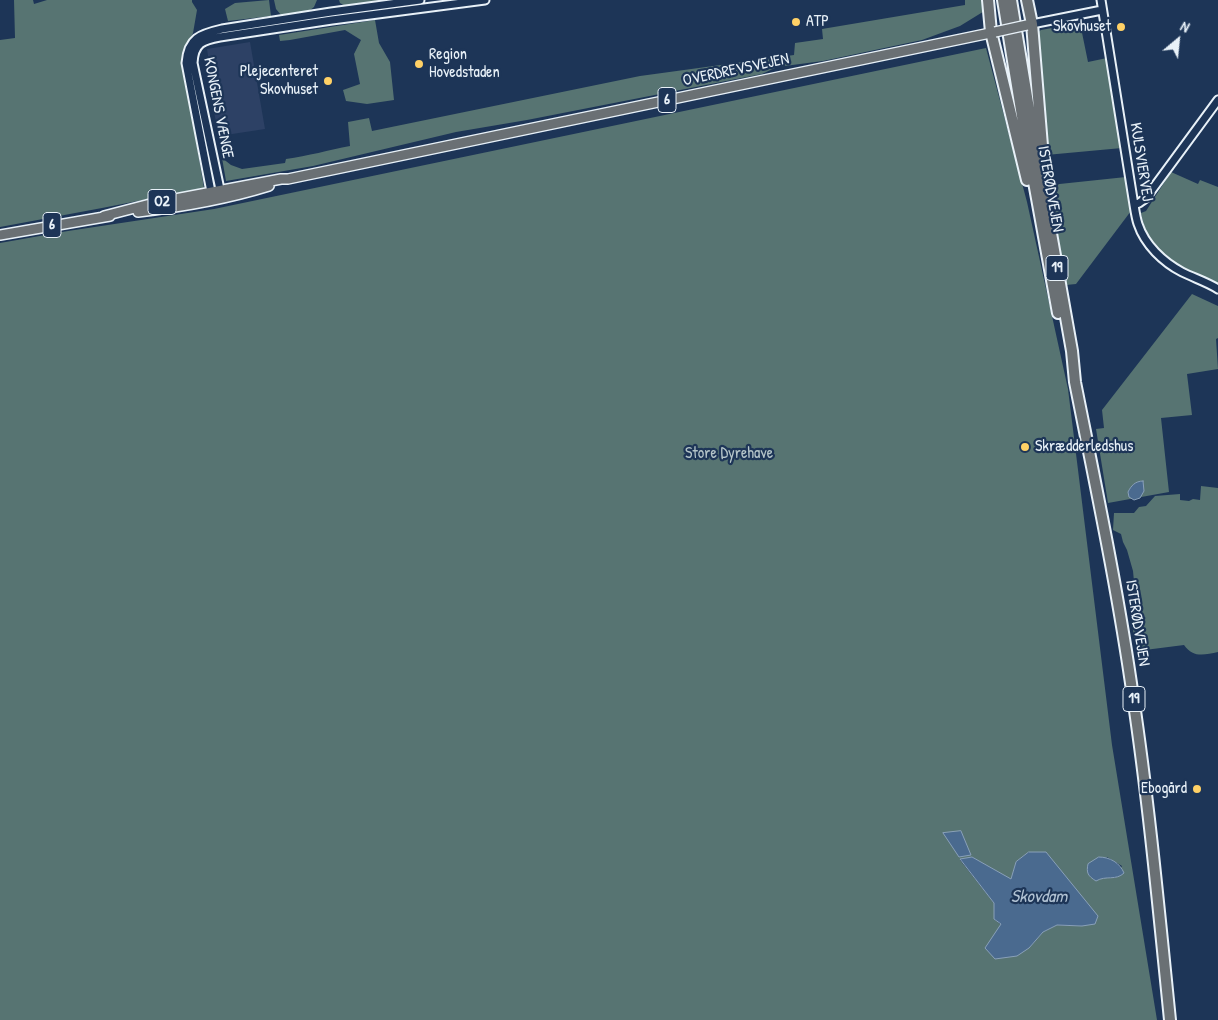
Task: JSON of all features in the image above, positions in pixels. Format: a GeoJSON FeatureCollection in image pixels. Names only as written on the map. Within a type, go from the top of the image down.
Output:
{"type":"FeatureCollection","features":[{"type":"Feature","properties":{"kind":"highway"},"geometry":{"type":"LineString","coordinates":[[988,0],[993,32],[1032,201],[1040,220]]}},
{"type":"Feature","properties":{"kind":"highway","name":"ISTERØDVEJEN"},"geometry":{"type":"LineString","coordinates":[[1003,0],[1040,220],[1061,328],[1075,382],[1114,579],[1146,786],[1170,1020]]}},
{"type":"Feature","properties":{"kind":"highway","name":"ISTERØDVEJEN"},"geometry":{"type":"LineString","coordinates":[[1011,0],[1042,189],[1072,350],[1075,382]]}},
{"type":"Feature","properties":{"kind":"highway"},"geometry":{"type":"LineString","coordinates":[[1027,0],[1045,173],[1042,189]]}},
{"type":"Feature","properties":{"kind":"main road","name":"OVERDREVSVEJEN"},"geometry":{"type":"LineString","coordinates":[[0,235],[104,216],[154,204],[252,192],[288,180],[1030,25]]}},
{"type":"Feature","properties":{"kind":"street","name":"KONGENS VÆNGE"},"geometry":{"type":"LineString","coordinates":[[216,195],[186,63],[187,54],[193,41],[207,32],[231,27],[420,0]]}},
{"type":"Feature","properties":{"kind":"street","name":"KONGENS VÆNGE"},"geometry":{"type":"LineString","coordinates":[[216,195],[193,63],[195,50],[200,43],[208,39],[332,20],[485,0]]}},
{"type":"Feature","properties":{"kind":"street","name":"KULSVIERVEJ"},"geometry":{"type":"LineString","coordinates":[[1101,0],[1138,225],[1142,234],[1159,256],[1182,272],[1218,289]]}},
{"type":"Feature","properties":{"kind":"street","name":"OVERDREVSVEJEN"},"geometry":{"type":"LineString","coordinates":[[1030,25],[1102,10]]}},
{"type":"Feature","properties":{"kind":"street"},"geometry":{"type":"LineString","coordinates":[[1134,205],[1146,198],[1218,100]]}},
{"type":"Feature","properties":{"kind":"shaded area"},"geometry":{"type":"Polygon","coordinates":[[[250,42],[265,129],[219,136],[211,98],[214,96],[207,49],[250,42]]]}},
{"type":"Feature","properties":{"kind":"green space"},"geometry":{"type":"Polygon","coordinates":[[[14,0],[33,0],[34,4],[47,0],[192,0],[197,10],[193,33],[182,56],[204,188],[0,227],[0,40],[15,38],[14,0]]]}},
{"type":"Feature","properties":{"kind":"green space"},"geometry":{"type":"Polygon","coordinates":[[[269,0],[271,16],[228,21],[225,9],[235,3],[269,0]]]}},
{"type":"Feature","properties":{"kind":"green space"},"geometry":{"type":"Polygon","coordinates":[[[274,0],[317,0],[314,7],[309,11],[281,15],[276,9],[274,0]]]}},
{"type":"Feature","properties":{"kind":"green space"},"geometry":{"type":"Polygon","coordinates":[[[339,0],[391,0],[347,7],[340,3],[339,0]]]}},
{"type":"Feature","properties":{"kind":"green space"},"geometry":{"type":"Polygon","coordinates":[[[965,0],[985,0],[986,10],[960,26],[922,40],[823,61],[777,67],[762,74],[456,132],[313,166],[226,181],[222,158],[231,165],[242,169],[285,163],[286,159],[350,146],[348,122],[369,118],[372,131],[640,76],[794,55],[795,43],[823,39],[822,29],[965,5],[965,0]]]}},
{"type":"Feature","properties":{"kind":"green space"},"geometry":{"type":"Polygon","coordinates":[[[375,20],[379,43],[390,62],[394,100],[367,104],[346,101],[343,90],[360,84],[354,54],[361,40],[345,30],[280,41],[279,35],[375,20]]]}},
{"type":"Feature","properties":{"kind":"green space"},"geometry":{"type":"Polygon","coordinates":[[[1080,23],[1088,62],[1107,58],[1122,148],[1046,155],[1037,33],[1041,30],[1080,23]]]}},
{"type":"Feature","properties":{"kind":"green space","name":"Store Dyrehave"},"geometry":{"type":"Polygon","coordinates":[[[986,48],[1027,202],[1068,389],[1112,745],[1157,1020],[0,1020],[0,243],[214,209],[986,48]],[[1029,852],[1016,862],[1011,880],[972,857],[960,860],[994,903],[994,919],[1029,948],[1043,932],[1057,925],[1082,926],[1029,852]],[[1107,857],[1100,878],[1115,878],[1122,866],[1107,857]]]}},
{"type":"Feature","properties":{"kind":"green space"},"geometry":{"type":"Polygon","coordinates":[[[1171,172],[1198,184],[1200,180],[1218,187],[1218,284],[1169,259],[1159,251],[1145,228],[1141,213],[1146,211],[1171,172]]]}},
{"type":"Feature","properties":{"kind":"green space"},"geometry":{"type":"Polygon","coordinates":[[[1126,177],[1131,211],[1076,284],[1066,285],[1050,185],[1126,177]]]}},
{"type":"Feature","properties":{"kind":"green space"},"geometry":{"type":"Polygon","coordinates":[[[1192,294],[1218,306],[1218,338],[1216,339],[1218,369],[1187,374],[1192,415],[1161,418],[1169,492],[1108,503],[1096,429],[1104,428],[1102,410],[1192,294]]]}},
{"type":"Feature","properties":{"kind":"green space"},"geometry":{"type":"Polygon","coordinates":[[[1201,486],[1218,488],[1218,652],[1203,655],[1195,654],[1184,645],[1137,651],[1131,620],[1135,592],[1133,571],[1121,534],[1113,530],[1114,513],[1134,513],[1139,507],[1146,506],[1155,496],[1180,494],[1180,500],[1200,500],[1201,486]]]}},
{"type":"Feature","properties":{"kind":"water"},"geometry":{"type":"Polygon","coordinates":[[[1143,481],[1144,491],[1140,498],[1134,500],[1129,497],[1128,492],[1132,486],[1143,481]]]}},
{"type":"Feature","properties":{"kind":"water"},"geometry":{"type":"Polygon","coordinates":[[[961,831],[971,855],[959,857],[943,833],[961,831]]]}},
{"type":"Feature","properties":{"kind":"water","name":"Skovdam"},"geometry":{"type":"Polygon","coordinates":[[[1029,852],[1046,852],[1098,916],[1095,924],[1082,926],[1057,925],[1043,932],[1029,948],[1017,956],[995,959],[985,948],[1001,924],[994,919],[994,903],[960,859],[972,857],[1011,879],[1016,862],[1029,852]]]}},
{"type":"Feature","properties":{"kind":"water"},"geometry":{"type":"Polygon","coordinates":[[[1099,857],[1114,861],[1124,873],[1118,877],[1103,878],[1096,881],[1088,874],[1087,867],[1088,864],[1099,857]]]}},
{"type":"Feature","properties":{"kind":"place","name":"ATP"},"geometry":{"type":"Point","coordinates":[796,22]}},
{"type":"Feature","properties":{"kind":"place","name":"Skovhuset"},"geometry":{"type":"Point","coordinates":[1121,27]}},
{"type":"Feature","properties":{"kind":"place","name":"Region Hovedstaden"},"geometry":{"type":"Point","coordinates":[419,64]}},
{"type":"Feature","properties":{"kind":"place","name":"Plejecenteret Skovhuset"},"geometry":{"type":"Point","coordinates":[328,81]}},
{"type":"Feature","properties":{"kind":"place","name":"Skrædderledshus"},"geometry":{"type":"Point","coordinates":[1025,447]}},
{"type":"Feature","properties":{"kind":"place","name":"Ebogård"},"geometry":{"type":"Point","coordinates":[1197,789]}}]}
